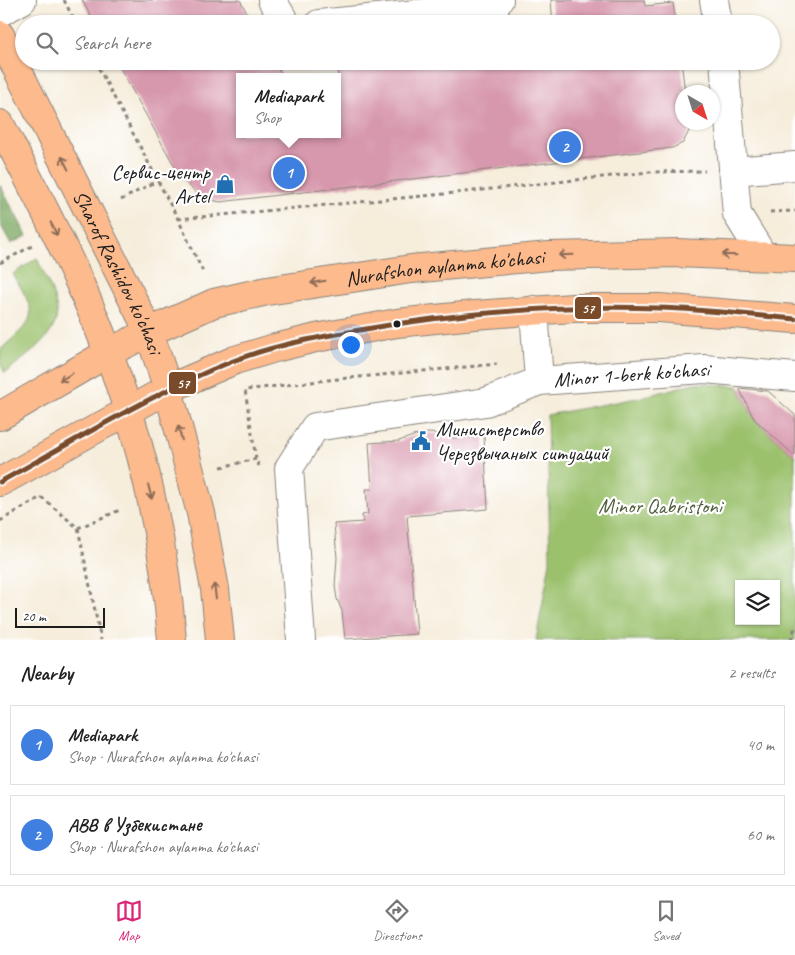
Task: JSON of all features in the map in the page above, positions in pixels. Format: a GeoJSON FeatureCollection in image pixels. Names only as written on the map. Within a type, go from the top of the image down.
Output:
{"type":"FeatureCollection","features":[{"type":"Feature","properties":{"kind":"main road","name":"Sharof Rashidov ko'chasi"},"geometry":{"type":"LineString","coordinates":[[0,36],[15,66]]}},
{"type":"Feature","properties":{"kind":"main road","name":"Sharof Rashidov ko'chasi"},"geometry":{"type":"LineString","coordinates":[[17,70],[149,332],[168,389],[206,538],[215,589],[220,640]]}},
{"type":"Feature","properties":{"kind":"main road","name":"Sharof Rashidov ko'chasi"},"geometry":{"type":"LineString","coordinates":[[0,124],[61,242],[108,353],[128,411],[157,524],[169,601],[172,640]]}},
{"type":"Feature","properties":{"kind":"main road","name":"Nurafshon aylanma ko'chasi"},"geometry":{"type":"LineString","coordinates":[[1,412],[149,332],[214,303],[290,287],[402,270],[506,259],[557,256],[677,253],[795,258]]}},
{"type":"Feature","properties":{"kind":"main road"},"geometry":{"type":"LineString","coordinates":[[0,482],[168,389],[235,360],[316,338],[397,323],[534,310],[625,307],[795,319]]}},
{"type":"Feature","properties":{"kind":"lane"},"geometry":{"type":"LineString","coordinates":[[0,12],[22,0]]}},
{"type":"Feature","properties":{"kind":"lane"},"geometry":{"type":"LineString","coordinates":[[272,0],[281,15]]}},
{"type":"Feature","properties":{"kind":"lane"},"geometry":{"type":"LineString","coordinates":[[407,15],[495,6],[499,0]]}},
{"type":"Feature","properties":{"kind":"lane"},"geometry":{"type":"LineString","coordinates":[[714,0],[716,15]]}},
{"type":"Feature","properties":{"kind":"lane"},"geometry":{"type":"LineString","coordinates":[[725,70],[737,214],[763,256]]}},
{"type":"Feature","properties":{"kind":"lane"},"geometry":{"type":"LineString","coordinates":[[734,171],[795,166]]}},
{"type":"Feature","properties":{"kind":"lane","name":"Minor 1-berk ko'chasi"},"geometry":{"type":"LineString","coordinates":[[534,310],[539,381],[704,370],[795,377]]}},
{"type":"Feature","properties":{"kind":"lane"},"geometry":{"type":"LineString","coordinates":[[749,373],[795,396]]}},
{"type":"Feature","properties":{"kind":"lane"},"geometry":{"type":"LineString","coordinates":[[301,640],[289,468],[315,427],[486,402],[539,381]]}},
{"type":"Feature","properties":{"kind":"path"},"geometry":{"type":"LineString","coordinates":[[64,0],[72,15]]}},
{"type":"Feature","properties":{"kind":"path"},"geometry":{"type":"LineString","coordinates":[[101,70],[178,219],[203,272]]}},
{"type":"Feature","properties":{"kind":"path"},"geometry":{"type":"LineString","coordinates":[[178,219],[445,194],[649,172],[734,171]]}},
{"type":"Feature","properties":{"kind":"path"},"geometry":{"type":"LineString","coordinates":[[121,200],[157,181]]}},
{"type":"Feature","properties":{"kind":"path"},"geometry":{"type":"LineString","coordinates":[[0,263],[32,246]]}},
{"type":"Feature","properties":{"kind":"path"},"geometry":{"type":"LineString","coordinates":[[221,467],[256,458]]}},
{"type":"Feature","properties":{"kind":"path"},"geometry":{"type":"LineString","coordinates":[[0,521],[41,497],[78,528],[102,640]]}},
{"type":"Feature","properties":{"kind":"path"},"geometry":{"type":"LineString","coordinates":[[78,528],[120,510]]}},
{"type":"Feature","properties":{"kind":"path"},"geometry":{"type":"LineString","coordinates":[[790,640],[795,627]]}},
{"type":"Feature","properties":{"kind":"green space"},"geometry":{"type":"Polygon","coordinates":[[[0,185],[27,236],[11,244],[0,224],[0,185]]]}},
{"type":"Feature","properties":{"kind":"green space"},"geometry":{"type":"Polygon","coordinates":[[[37,258],[53,293],[57,316],[54,326],[41,344],[5,373],[0,363],[0,350],[21,330],[30,316],[27,300],[13,274],[37,258]]]}},
{"type":"Feature","properties":{"kind":"green space","name":"Minor Qabristoni"},"geometry":{"type":"Polygon","coordinates":[[[694,383],[738,386],[754,419],[795,456],[795,640],[536,640],[550,562],[547,415],[643,397],[694,383]]]}},
{"type":"Feature","properties":{"kind":"building"},"geometry":{"type":"Polygon","coordinates":[[[82,0],[240,0],[248,15],[90,15],[82,0]]]}},
{"type":"Feature","properties":{"kind":"building"},"geometry":{"type":"Polygon","coordinates":[[[551,0],[644,0],[645,6],[673,3],[675,15],[552,15],[551,0]]]}},
{"type":"Feature","properties":{"kind":"building"},"geometry":{"type":"Polygon","coordinates":[[[121,70],[279,70],[281,73],[236,73],[236,138],[341,138],[341,73],[338,73],[338,70],[682,70],[684,85],[675,85],[675,130],[690,130],[683,143],[672,148],[220,202],[200,197],[180,176],[121,70]]]}},
{"type":"Feature","properties":{"kind":"building"},"geometry":{"type":"Polygon","coordinates":[[[739,388],[768,391],[795,415],[795,456],[754,419],[739,388]]]}},
{"type":"Feature","properties":{"kind":"building"},"geometry":{"type":"Polygon","coordinates":[[[428,433],[442,434],[453,438],[484,436],[488,509],[407,516],[417,634],[345,639],[342,611],[337,599],[335,586],[337,558],[334,524],[363,522],[362,515],[368,514],[366,489],[372,489],[369,443],[399,441],[428,433]]]}},
{"type":"Feature","properties":{"kind":"transit line","name":"57"},"geometry":{"type":"LineString","coordinates":[[0,482],[144,402],[203,374],[247,356],[308,340],[429,319],[544,309],[620,307],[675,309],[795,319]]}},
{"type":"Feature","properties":{"kind":"place","name":"ABB в Узбекистане"},"geometry":{"type":"Point","coordinates":[565,147]}},
{"type":"Feature","properties":{"kind":"place","name":"Mediapark"},"geometry":{"type":"Point","coordinates":[289,173]}},
{"type":"Feature","properties":{"kind":"place","name":"Сервис-центр Artel"},"geometry":{"type":"Point","coordinates":[225,184]}},
{"type":"Feature","properties":{"kind":"place","name":"Министерство Черезвычаных ситуаций"},"geometry":{"type":"Point","coordinates":[421,441]}}]}
